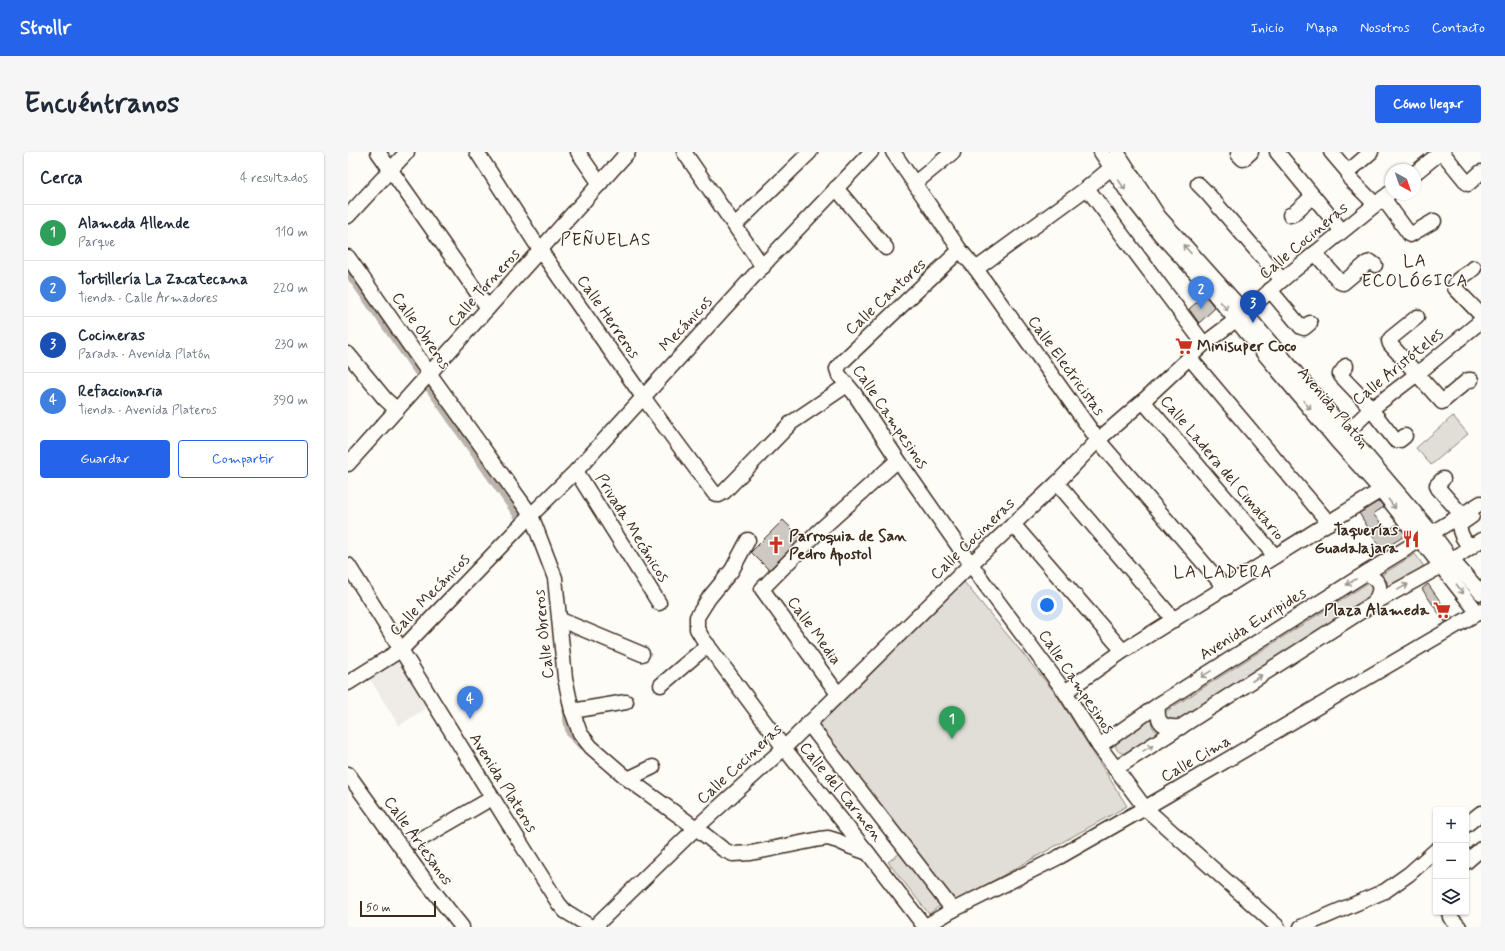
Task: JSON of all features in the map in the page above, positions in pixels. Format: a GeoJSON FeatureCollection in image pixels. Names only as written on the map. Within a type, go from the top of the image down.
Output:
{"type":"FeatureCollection","features":[{"type":"Feature","properties":{"kind":"street"},"geometry":{"type":"LineString","coordinates":[[378,152],[488,308]]}},
{"type":"Feature","properties":{"kind":"street"},"geometry":{"type":"LineString","coordinates":[[348,216],[407,152]]}},
{"type":"Feature","properties":{"kind":"street","name":"Calle Herreros"},"geometry":{"type":"LineString","coordinates":[[477,152],[540,250],[643,397],[714,493],[719,495],[783,430],[847,386]]}},
{"type":"Feature","properties":{"kind":"street"},"geometry":{"type":"LineString","coordinates":[[578,152],[600,184]]}},
{"type":"Feature","properties":{"kind":"street","name":"Calle Torneros"},"geometry":{"type":"LineString","coordinates":[[348,464],[628,152]]}},
{"type":"Feature","properties":{"kind":"street"},"geometry":{"type":"LineString","coordinates":[[684,152],[763,267]]}},
{"type":"Feature","properties":{"kind":"street"},"geometry":{"type":"LineString","coordinates":[[735,225],[810,152]]}},
{"type":"Feature","properties":{"kind":"street","name":"Mecánicos"},"geometry":{"type":"LineString","coordinates":[[529,517],[576,471],[836,188],[871,152]]}},
{"type":"Feature","properties":{"kind":"street","name":"Calle Electricistas"},"geometry":{"type":"LineString","coordinates":[[893,152],[960,250],[976,269],[1098,440],[1225,588]]}},
{"type":"Feature","properties":{"kind":"street"},"geometry":{"type":"LineString","coordinates":[[915,183],[953,152]]}},
{"type":"Feature","properties":{"kind":"street","name":"Avenida Platón"},"geometry":{"type":"LineString","coordinates":[[1101,152],[1131,196],[1160,234],[1207,286],[1240,317]]}},
{"type":"Feature","properties":{"kind":"street","name":"Avenida Platón"},"geometry":{"type":"LineString","coordinates":[[1117,152],[1159,217],[1240,317],[1342,438],[1430,538],[1479,612]]}},
{"type":"Feature","properties":{"kind":"street"},"geometry":{"type":"LineString","coordinates":[[1277,152],[1342,231]]}},
{"type":"Feature","properties":{"kind":"street"},"geometry":{"type":"LineString","coordinates":[[1331,152],[1348,172],[1350,179],[1383,198],[1410,235],[1434,221]]}},
{"type":"Feature","properties":{"kind":"street"},"geometry":{"type":"LineString","coordinates":[[1348,172],[1371,152]]}},
{"type":"Feature","properties":{"kind":"street"},"geometry":{"type":"LineString","coordinates":[[1421,168],[1442,152],[1468,184],[1481,172]]}},
{"type":"Feature","properties":{"kind":"street"},"geometry":{"type":"LineString","coordinates":[[976,269],[1087,188],[1111,168]]}},
{"type":"Feature","properties":{"kind":"street"},"geometry":{"type":"LineString","coordinates":[[836,188],[886,248]]}},
{"type":"Feature","properties":{"kind":"street"},"geometry":{"type":"LineString","coordinates":[[1087,188],[1204,344]]}},
{"type":"Feature","properties":{"kind":"street"},"geometry":{"type":"LineString","coordinates":[[1202,188],[1282,280]]}},
{"type":"Feature","properties":{"kind":"street"},"geometry":{"type":"LineString","coordinates":[[1290,214],[1293,214],[1313,196]]}},
{"type":"Feature","properties":{"kind":"street","name":"Calle Cocineras"},"geometry":{"type":"LineString","coordinates":[[592,927],[696,828],[784,748],[971,564],[1057,483],[1098,440],[1143,401],[1204,344],[1240,317],[1282,280],[1383,198]]}},
{"type":"Feature","properties":{"kind":"street","name":"Calle Cantores"},"geometry":{"type":"LineString","coordinates":[[837,369],[841,363],[960,250]]}},
{"type":"Feature","properties":{"kind":"street"},"geometry":{"type":"LineString","coordinates":[[1315,254],[1340,282],[1343,283],[1367,263],[1371,262],[1375,265]]}},
{"type":"Feature","properties":{"kind":"street","name":"Calle Obreros"},"geometry":{"type":"LineString","coordinates":[[348,257],[529,517],[556,578],[561,620],[565,678],[572,711],[580,733],[591,747],[628,779],[696,828],[718,847],[733,854],[751,853],[828,838],[868,853]]}},
{"type":"Feature","properties":{"kind":"street"},"geometry":{"type":"LineString","coordinates":[[1474,268],[1457,280],[1455,284],[1456,288],[1481,315]]}},
{"type":"Feature","properties":{"kind":"street"},"geometry":{"type":"LineString","coordinates":[[1270,290],[1301,327],[1304,328],[1310,323]]}},
{"type":"Feature","properties":{"kind":"street"},"geometry":{"type":"LineString","coordinates":[[1417,317],[1391,338],[1389,341],[1390,344],[1442,402],[1468,380],[1471,380]]}},
{"type":"Feature","properties":{"kind":"street","name":"Calle Aristóteles"},"geometry":{"type":"LineString","coordinates":[[1342,438],[1370,410],[1418,374],[1481,321]]}},
{"type":"Feature","properties":{"kind":"street"},"geometry":{"type":"LineString","coordinates":[[348,354],[385,399],[397,410]]}},
{"type":"Feature","properties":{"kind":"street"},"geometry":{"type":"LineString","coordinates":[[1189,357],[1329,523]]}},
{"type":"Feature","properties":{"kind":"street"},"geometry":{"type":"LineString","coordinates":[[1346,366],[1340,374],[1395,440],[1400,440],[1405,436]]}},
{"type":"Feature","properties":{"kind":"street","name":"Calle Campesinos"},"geometry":{"type":"LineString","coordinates":[[837,369],[898,460],[971,564],[1065,692],[1099,746],[1145,808],[1278,927]]}},
{"type":"Feature","properties":{"kind":"street","name":"Calle Ladera del Cimatario"},"geometry":{"type":"LineString","coordinates":[[1143,401],[1275,556]]}},
{"type":"Feature","properties":{"kind":"street","name":"Avenida Platón"},"geometry":{"type":"LineString","coordinates":[[1342,438],[1381,490],[1430,538]]}},
{"type":"Feature","properties":{"kind":"street","name":"Calle Media"},"geometry":{"type":"LineString","coordinates":[[838,694],[762,589],[819,531],[898,460]]}},
{"type":"Feature","properties":{"kind":"street","name":"Privada Mecánicos"},"geometry":{"type":"LineString","coordinates":[[576,471],[659,603]]}},
{"type":"Feature","properties":{"kind":"street"},"geometry":{"type":"LineString","coordinates":[[1443,479],[1437,485],[1460,520],[1460,533],[1468,544],[1478,542]]}},
{"type":"Feature","properties":{"kind":"street"},"geometry":{"type":"LineString","coordinates":[[1057,483],[1174,620]]}},
{"type":"Feature","properties":{"kind":"street"},"geometry":{"type":"LineString","coordinates":[[1065,692],[1123,651],[1381,490]]}},
{"type":"Feature","properties":{"kind":"street","name":"Avenida Euripides"},"geometry":{"type":"LineString","coordinates":[[1460,520],[1481,503]]}},
{"type":"Feature","properties":{"kind":"street","name":"Avenida Euripides"},"geometry":{"type":"LineString","coordinates":[[1099,746],[1158,705],[1366,573],[1460,520],[1481,510]]}},
{"type":"Feature","properties":{"kind":"street","name":"Calle Mecánicos"},"geometry":{"type":"LineString","coordinates":[[348,683],[402,650],[529,517]]}},
{"type":"Feature","properties":{"kind":"street"},"geometry":{"type":"LineString","coordinates":[[1013,524],[1123,651]]}},
{"type":"Feature","properties":{"kind":"street","name":"Calle del Carmen"},"geometry":{"type":"LineString","coordinates":[[748,540],[732,570],[709,598],[697,617],[697,629],[705,642],[784,748],[868,853],[924,927]]}},
{"type":"Feature","properties":{"kind":"street"},"geometry":{"type":"LineString","coordinates":[[1115,769],[1374,603],[1447,563],[1478,542]]}},
{"type":"Feature","properties":{"kind":"street","name":"Avenida Platón"},"geometry":{"type":"LineString","coordinates":[[1447,563],[1481,593]]}},
{"type":"Feature","properties":{"kind":"street","name":"Avenida Plateros"},"geometry":{"type":"LineString","coordinates":[[348,564],[559,904],[565,911],[592,927]]}},
{"type":"Feature","properties":{"kind":"street"},"geometry":{"type":"LineString","coordinates":[[1366,573],[1374,578],[1380,585],[1380,593],[1374,603]]}},
{"type":"Feature","properties":{"kind":"street","name":"Calle Cima"},"geometry":{"type":"LineString","coordinates":[[924,927],[953,910],[1059,857],[1479,612]]}},
{"type":"Feature","properties":{"kind":"street"},"geometry":{"type":"LineString","coordinates":[[561,620],[642,654]]}},
{"type":"Feature","properties":{"kind":"street"},"geometry":{"type":"LineString","coordinates":[[661,685],[705,642]]}},
{"type":"Feature","properties":{"kind":"street"},"geometry":{"type":"LineString","coordinates":[[572,711],[626,702]]}},
{"type":"Feature","properties":{"kind":"street"},"geometry":{"type":"LineString","coordinates":[[1158,705],[1158,717],[1162,724],[1169,728],[1181,727]]}},
{"type":"Feature","properties":{"kind":"street"},"geometry":{"type":"LineString","coordinates":[[808,723],[953,910]]}},
{"type":"Feature","properties":{"kind":"street"},"geometry":{"type":"LineString","coordinates":[[628,779],[653,767]]}},
{"type":"Feature","properties":{"kind":"street","name":"Calle Artesanos"},"geometry":{"type":"LineString","coordinates":[[348,774],[424,879],[462,927]]}},
{"type":"Feature","properties":{"kind":"street"},"geometry":{"type":"LineString","coordinates":[[416,842],[492,798]]}},
{"type":"Feature","properties":{"kind":"street"},"geometry":{"type":"LineString","coordinates":[[1469,823],[1481,813]]}},
{"type":"Feature","properties":{"kind":"street"},"geometry":{"type":"LineString","coordinates":[[1469,859],[1481,849]]}},
{"type":"Feature","properties":{"kind":"street"},"geometry":{"type":"LineString","coordinates":[[1302,927],[1385,891],[1409,874],[1433,853]]}},
{"type":"Feature","properties":{"kind":"street"},"geometry":{"type":"LineString","coordinates":[[1450,915],[1459,927]]}},
{"type":"Feature","properties":{"kind":"shaded area"},"geometry":{"type":"Polygon","coordinates":[[[1453,416],[1468,434],[1431,465],[1416,448],[1453,416]]]}},
{"type":"Feature","properties":{"kind":"shaded area"},"geometry":{"type":"Polygon","coordinates":[[[1415,554],[1423,565],[1421,571],[1388,592],[1387,581],[1380,576],[1415,554]]]}},
{"type":"Feature","properties":{"kind":"shaded area"},"geometry":{"type":"Polygon","coordinates":[[[964,582],[1056,694],[1127,806],[950,905],[946,901],[929,914],[888,862],[905,849],[814,730],[964,582]]]}},
{"type":"Feature","properties":{"kind":"shaded area"},"geometry":{"type":"Polygon","coordinates":[[[1368,583],[1376,587],[1376,595],[1177,722],[1170,724],[1163,714],[1168,710],[1368,583]]]}},
{"type":"Feature","properties":{"kind":"shaded area"},"geometry":{"type":"Polygon","coordinates":[[[401,657],[430,705],[399,726],[368,676],[401,657]]]}},
{"type":"Feature","properties":{"kind":"shaded area"},"geometry":{"type":"Polygon","coordinates":[[[1151,718],[1153,728],[1158,733],[1126,754],[1117,750],[1116,741],[1151,718]]]}},
{"type":"Feature","properties":{"kind":"building"},"geometry":{"type":"Polygon","coordinates":[[[1205,295],[1215,308],[1199,323],[1189,309],[1205,295]]]}},
{"type":"Feature","properties":{"kind":"building"},"geometry":{"type":"Polygon","coordinates":[[[1379,501],[1384,507],[1373,514],[1388,531],[1397,524],[1406,535],[1382,550],[1359,513],[1379,501]]]}},
{"type":"Feature","properties":{"kind":"building","name":"Parroquia de San Pedro Apostol"},"geometry":{"type":"Polygon","coordinates":[[[783,520],[801,538],[769,570],[751,552],[783,520]]]}},
{"type":"Feature","properties":{"kind":"building","name":"Plaza Alameda"},"geometry":{"type":"Polygon","coordinates":[[[1428,584],[1452,618],[1445,622],[1422,589],[1428,584]]]}},
{"type":"Feature","properties":{"kind":"waterway"},"geometry":{"type":"LineString","coordinates":[[348,270],[419,371]]}},
{"type":"Feature","properties":{"kind":"waterway"},"geometry":{"type":"LineString","coordinates":[[431,388],[519,515]]}},
{"type":"Feature","properties":{"kind":"waterway"},"geometry":{"type":"LineString","coordinates":[[567,712],[571,732],[582,744]]}},
{"type":"Feature","properties":{"kind":"place","name":"Tortillería La Zacatecana"},"geometry":{"type":"Point","coordinates":[1201,309]}},
{"type":"Feature","properties":{"kind":"place","name":"Cocineras"},"geometry":{"type":"Point","coordinates":[1253,323]}},
{"type":"Feature","properties":{"kind":"place","name":"Minisuper Coco"},"geometry":{"type":"Point","coordinates":[1184,346]}},
{"type":"Feature","properties":{"kind":"place","name":"Taquerías Guadalajara"},"geometry":{"type":"Point","coordinates":[1411,539]}},
{"type":"Feature","properties":{"kind":"place","name":"Parroquia de San Pedro Apostol"},"geometry":{"type":"Point","coordinates":[776,545]}},
{"type":"Feature","properties":{"kind":"place","name":"Plaza Alameda"},"geometry":{"type":"Point","coordinates":[1442,610]}},
{"type":"Feature","properties":{"kind":"place","name":"Refaccionaria"},"geometry":{"type":"Point","coordinates":[470,719]}},
{"type":"Feature","properties":{"kind":"place","name":"Alameda Allende"},"geometry":{"type":"Point","coordinates":[952,739]}},
{"type":"Feature","properties":{"kind":"district","name":"PEÑUELAS"},"geometry":{"type":"Point","coordinates":[606,240]}},
{"type":"Feature","properties":{"kind":"district","name":"LA ECOLÓGICA"},"geometry":{"type":"Point","coordinates":[1415,271]}},
{"type":"Feature","properties":{"kind":"district","name":"LA LADERA"},"geometry":{"type":"Point","coordinates":[1223,572]}}]}
